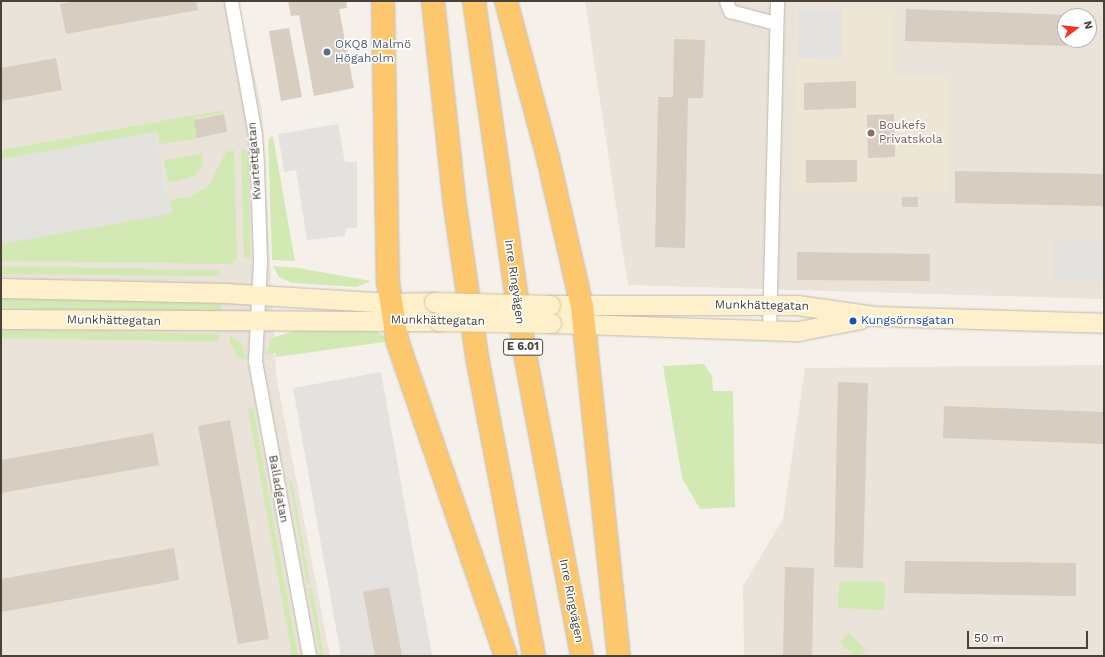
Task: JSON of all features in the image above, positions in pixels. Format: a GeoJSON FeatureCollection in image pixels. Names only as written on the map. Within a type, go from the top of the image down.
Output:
{"type":"FeatureCollection","features":[{"type":"Feature","properties":{"kind":"highway"},"geometry":{"type":"LineString","coordinates":[[383,1],[388,282],[398,343],[506,656]]}},
{"type":"Feature","properties":{"kind":"highway"},"geometry":{"type":"LineString","coordinates":[[432,1],[454,199],[477,357],[534,656]]}},
{"type":"Feature","properties":{"kind":"highway","name":"Inre Ringvägen"},"geometry":{"type":"LineString","coordinates":[[474,1],[524,349],[582,656]]}},
{"type":"Feature","properties":{"kind":"highway"},"geometry":{"type":"LineString","coordinates":[[506,1],[548,158],[582,315],[619,656]]}},
{"type":"Feature","properties":{"kind":"main road","name":"Munkhättegatan"},"geometry":{"type":"LineString","coordinates":[[1,288],[259,294],[393,312],[438,321],[550,314]]}},
{"type":"Feature","properties":{"kind":"main road","name":"Munkhättegatan"},"geometry":{"type":"LineString","coordinates":[[1,319],[257,322],[393,312],[434,302],[550,314],[798,331],[874,316]]}},
{"type":"Feature","properties":{"kind":"main road","name":"Munkhättegatan"},"geometry":{"type":"LineString","coordinates":[[582,315],[770,305],[797,305],[874,316],[1104,323]]}},
{"type":"Feature","properties":{"kind":"street","name":"Kvartettgatan"},"geometry":{"type":"LineString","coordinates":[[231,1],[255,135],[259,294],[257,322]]}},
{"type":"Feature","properties":{"kind":"street"},"geometry":{"type":"LineString","coordinates":[[726,1],[730,11],[775,23]]}},
{"type":"Feature","properties":{"kind":"street"},"geometry":{"type":"LineString","coordinates":[[769,330],[775,23],[777,1]]}},
{"type":"Feature","properties":{"kind":"street","name":"Balladgatan"},"geometry":{"type":"LineString","coordinates":[[257,322],[255,361],[309,656]]}},
{"type":"Feature","properties":{"kind":"shaded area"},"geometry":{"type":"Polygon","coordinates":[[[1,1],[238,1],[262,110],[276,375],[330,656],[1,656],[1,1]]]}},
{"type":"Feature","properties":{"kind":"shaded area"},"geometry":{"type":"Polygon","coordinates":[[[585,1],[1104,1],[1104,299],[628,285],[585,1]]]}},
{"type":"Feature","properties":{"kind":"shaded area","name":"Boukefs Privatskola"},"geometry":{"type":"Polygon","coordinates":[[[796,8],[894,10],[893,76],[950,77],[948,193],[792,190],[796,8]]]}},
{"type":"Feature","properties":{"kind":"shaded area"},"geometry":{"type":"Polygon","coordinates":[[[798,9],[842,11],[841,59],[797,58],[798,9]]]}},
{"type":"Feature","properties":{"kind":"shaded area"},"geometry":{"type":"Polygon","coordinates":[[[338,124],[345,162],[357,162],[357,228],[346,228],[345,236],[307,240],[296,170],[284,172],[278,134],[338,124]]]}},
{"type":"Feature","properties":{"kind":"shaded area"},"geometry":{"type":"Polygon","coordinates":[[[155,132],[170,214],[1,244],[1,159],[155,132]]]}},
{"type":"Feature","properties":{"kind":"shaded area"},"geometry":{"type":"Polygon","coordinates":[[[1054,239],[1104,240],[1104,282],[1053,281],[1054,239]]]}},
{"type":"Feature","properties":{"kind":"shaded area"},"geometry":{"type":"Polygon","coordinates":[[[1104,365],[1104,656],[744,656],[743,586],[783,519],[805,368],[1104,365]]]}},
{"type":"Feature","properties":{"kind":"shaded area"},"geometry":{"type":"Polygon","coordinates":[[[381,372],[432,656],[341,656],[293,388],[381,372]]]}},
{"type":"Feature","properties":{"kind":"green space"},"geometry":{"type":"Polygon","coordinates":[[[222,110],[222,113],[196,118],[199,138],[160,144],[158,132],[1,160],[1,150],[222,110]]]}},
{"type":"Feature","properties":{"kind":"green space"},"geometry":{"type":"Polygon","coordinates":[[[270,137],[273,137],[295,261],[272,260],[268,141],[270,137]]]}},
{"type":"Feature","properties":{"kind":"green space"},"geometry":{"type":"Polygon","coordinates":[[[241,148],[249,153],[250,259],[244,258],[241,148]]]}},
{"type":"Feature","properties":{"kind":"green space"},"geometry":{"type":"Polygon","coordinates":[[[234,150],[237,258],[232,264],[1,261],[1,243],[172,213],[170,200],[189,197],[208,187],[226,152],[234,150]]]}},
{"type":"Feature","properties":{"kind":"green space"},"geometry":{"type":"Polygon","coordinates":[[[203,153],[202,167],[194,176],[168,183],[164,160],[203,153]]]}},
{"type":"Feature","properties":{"kind":"green space"},"geometry":{"type":"Polygon","coordinates":[[[1,266],[219,270],[220,276],[1,274],[1,266]]]}},
{"type":"Feature","properties":{"kind":"green space"},"geometry":{"type":"Polygon","coordinates":[[[273,266],[299,268],[371,281],[356,287],[292,283],[279,277],[273,266]]]}},
{"type":"Feature","properties":{"kind":"green space"},"geometry":{"type":"Polygon","coordinates":[[[1,296],[221,300],[221,311],[1,308],[1,296]]]}},
{"type":"Feature","properties":{"kind":"green space"},"geometry":{"type":"Polygon","coordinates":[[[1,330],[219,334],[218,342],[1,338],[1,330]]]}},
{"type":"Feature","properties":{"kind":"green space"},"geometry":{"type":"Polygon","coordinates":[[[294,331],[376,331],[392,341],[276,357],[276,353],[266,354],[272,338],[294,331]]]}},
{"type":"Feature","properties":{"kind":"green space"},"geometry":{"type":"Polygon","coordinates":[[[230,335],[241,343],[246,359],[238,358],[230,343],[230,335]]]}},
{"type":"Feature","properties":{"kind":"green space"},"geometry":{"type":"Polygon","coordinates":[[[704,364],[712,376],[713,391],[733,391],[735,507],[700,509],[682,478],[663,366],[704,364]]]}},
{"type":"Feature","properties":{"kind":"green space"},"geometry":{"type":"Polygon","coordinates":[[[253,407],[298,656],[292,656],[248,408],[253,407]]]}},
{"type":"Feature","properties":{"kind":"green space"},"geometry":{"type":"Polygon","coordinates":[[[289,481],[292,481],[310,583],[307,584],[289,481]]]}},
{"type":"Feature","properties":{"kind":"green space"},"geometry":{"type":"Polygon","coordinates":[[[839,581],[885,582],[884,610],[838,608],[839,581]]]}},
{"type":"Feature","properties":{"kind":"green space"},"geometry":{"type":"Polygon","coordinates":[[[308,588],[312,588],[324,656],[320,656],[308,588]]]}},
{"type":"Feature","properties":{"kind":"green space"},"geometry":{"type":"Polygon","coordinates":[[[849,633],[866,650],[860,656],[854,656],[840,642],[849,633]]]}},
{"type":"Feature","properties":{"kind":"building"},"geometry":{"type":"Polygon","coordinates":[[[75,1],[196,1],[198,10],[66,34],[60,4],[75,1]]]}},
{"type":"Feature","properties":{"kind":"building","name":"OKQ8 Malmö Högaholm"},"geometry":{"type":"Polygon","coordinates":[[[288,1],[346,1],[347,8],[339,9],[354,88],[314,96],[299,15],[291,16],[288,1]]]}},
{"type":"Feature","properties":{"kind":"building"},"geometry":{"type":"Polygon","coordinates":[[[906,9],[1057,15],[1057,46],[905,41],[906,9]]]}},
{"type":"Feature","properties":{"kind":"building"},"geometry":{"type":"Polygon","coordinates":[[[289,28],[302,97],[281,101],[269,31],[289,28]]]}},
{"type":"Feature","properties":{"kind":"building"},"geometry":{"type":"Polygon","coordinates":[[[674,39],[705,40],[703,98],[688,98],[685,248],[655,247],[658,97],[673,97],[674,39]]]}},
{"type":"Feature","properties":{"kind":"building"},"geometry":{"type":"Polygon","coordinates":[[[56,58],[62,90],[1,101],[1,68],[56,58]]]}},
{"type":"Feature","properties":{"kind":"building"},"geometry":{"type":"Polygon","coordinates":[[[856,81],[856,108],[804,110],[804,83],[856,81]]]}},
{"type":"Feature","properties":{"kind":"building"},"geometry":{"type":"Polygon","coordinates":[[[224,114],[227,132],[197,138],[194,120],[224,114]]]}},
{"type":"Feature","properties":{"kind":"building"},"geometry":{"type":"Polygon","coordinates":[[[894,114],[895,157],[868,158],[867,115],[894,114]]]}},
{"type":"Feature","properties":{"kind":"building"},"geometry":{"type":"Polygon","coordinates":[[[806,160],[857,160],[857,182],[806,183],[806,160]]]}},
{"type":"Feature","properties":{"kind":"building"},"geometry":{"type":"Polygon","coordinates":[[[955,171],[1104,174],[1104,206],[955,203],[955,171]]]}},
{"type":"Feature","properties":{"kind":"building"},"geometry":{"type":"Polygon","coordinates":[[[902,197],[918,197],[918,207],[902,207],[902,197]]]}},
{"type":"Feature","properties":{"kind":"building"},"geometry":{"type":"Polygon","coordinates":[[[797,252],[930,254],[930,281],[797,280],[797,252]]]}},
{"type":"Feature","properties":{"kind":"building"},"geometry":{"type":"Polygon","coordinates":[[[838,382],[868,383],[863,568],[834,567],[838,382]]]}},
{"type":"Feature","properties":{"kind":"building"},"geometry":{"type":"Polygon","coordinates":[[[944,406],[1104,412],[1104,444],[943,438],[944,406]]]}},
{"type":"Feature","properties":{"kind":"building"},"geometry":{"type":"Polygon","coordinates":[[[230,420],[269,639],[238,644],[198,426],[230,420]]]}},
{"type":"Feature","properties":{"kind":"building"},"geometry":{"type":"Polygon","coordinates":[[[153,433],[159,465],[1,493],[1,460],[153,433]]]}},
{"type":"Feature","properties":{"kind":"building"},"geometry":{"type":"Polygon","coordinates":[[[174,548],[179,580],[1,612],[1,579],[174,548]]]}},
{"type":"Feature","properties":{"kind":"building"},"geometry":{"type":"Polygon","coordinates":[[[905,561],[1076,563],[1076,596],[904,593],[905,561]]]}},
{"type":"Feature","properties":{"kind":"building"},"geometry":{"type":"Polygon","coordinates":[[[785,567],[814,568],[812,656],[783,656],[785,567]]]}},
{"type":"Feature","properties":{"kind":"building"},"geometry":{"type":"Polygon","coordinates":[[[389,587],[402,656],[375,656],[363,592],[389,587]]]}},
{"type":"Feature","properties":{"kind":"place","name":"OKQ8 Malmö Högaholm"},"geometry":{"type":"Point","coordinates":[327,52]}},
{"type":"Feature","properties":{"kind":"place","name":"Boukefs Privatskola"},"geometry":{"type":"Point","coordinates":[871,133]}},
{"type":"Feature","properties":{"kind":"place","name":"Kungsörnsgatan"},"geometry":{"type":"Point","coordinates":[853,321]}}]}
